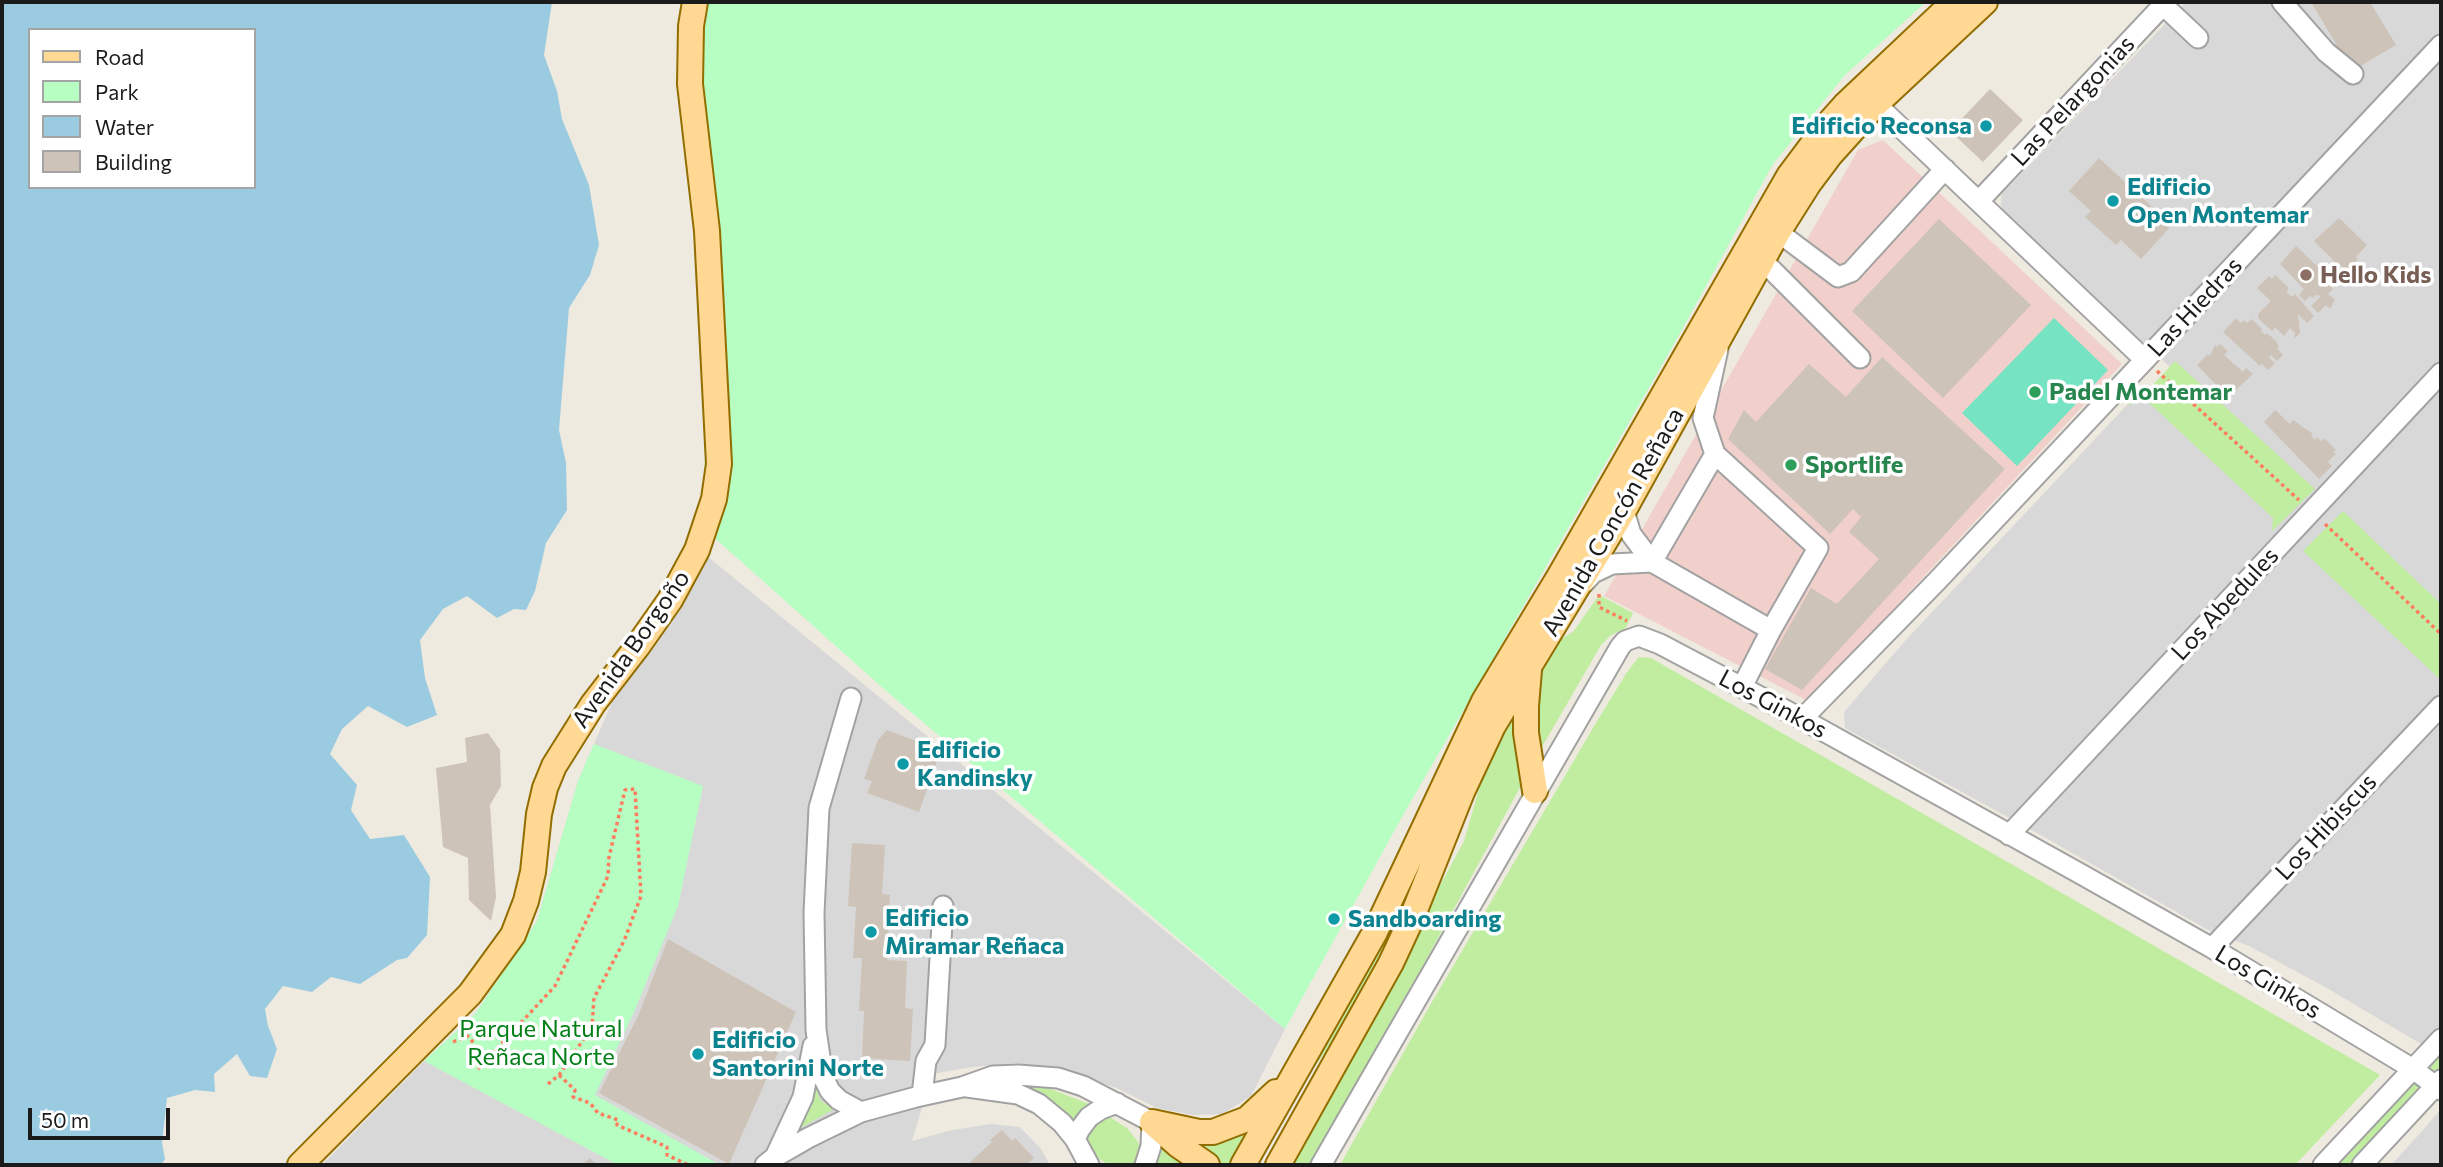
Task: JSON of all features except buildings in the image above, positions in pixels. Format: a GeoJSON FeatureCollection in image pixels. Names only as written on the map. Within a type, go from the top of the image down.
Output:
{"type":"FeatureCollection","features":[{"type":"Feature","properties":{"kind":"main road","name":"Avenida Borgoño"},"geometry":{"type":"LineString","coordinates":[[300,1165],[450,1016],[493,965],[513,935],[526,901],[533,872],[539,814],[554,765],[593,704],[670,600],[697,551],[714,499],[719,464],[707,231],[690,84],[691,26],[695,2]]}},
{"type":"Feature","properties":{"kind":"main road","name":"Avenida Concón Reñaca"},"geometry":{"type":"LineString","coordinates":[[1243,1165],[1375,932],[1484,701],[1789,176],[1845,105],[1954,2]]}},
{"type":"Feature","properties":{"kind":"main road","name":"Avenida Concón Reñaca"},"geometry":{"type":"LineString","coordinates":[[1278,1165],[1391,963],[1467,781],[1493,726],[1624,510],[1778,232],[1823,164],[1876,104],[1984,2]]}},
{"type":"Feature","properties":{"kind":"main road"},"geometry":{"type":"LineString","coordinates":[[1530,661],[1525,706],[1526,733],[1535,791]]}},
{"type":"Feature","properties":{"kind":"main road"},"geometry":{"type":"LineString","coordinates":[[1152,1122],[1199,1132],[1213,1132],[1235,1124],[1256,1111],[1295,1075]]}},
{"type":"Feature","properties":{"kind":"main road"},"geometry":{"type":"LineString","coordinates":[[1152,1122],[1178,1145],[1207,1165]]}},
{"type":"Feature","properties":{"kind":"street"},"geometry":{"type":"LineString","coordinates":[[2281,2],[2326,52],[2353,74]]}},
{"type":"Feature","properties":{"kind":"street"},"geometry":{"type":"LineString","coordinates":[[2165,3],[2198,38]]}},
{"type":"Feature","properties":{"kind":"street","name":"Las Pelargonias"},"geometry":{"type":"LineString","coordinates":[[1979,201],[2165,3]]}},
{"type":"Feature","properties":{"kind":"street","name":"Las Hiedras"},"geometry":{"type":"LineString","coordinates":[[1802,719],[2146,360],[2441,45]]}},
{"type":"Feature","properties":{"kind":"street"},"geometry":{"type":"LineString","coordinates":[[1876,104],[2146,360]]}},
{"type":"Feature","properties":{"kind":"street"},"geometry":{"type":"LineString","coordinates":[[1778,232],[1838,276],[1852,272],[1945,169]]}},
{"type":"Feature","properties":{"kind":"street"},"geometry":{"type":"LineString","coordinates":[[1762,260],[1860,358]]}},
{"type":"Feature","properties":{"kind":"street"},"geometry":{"type":"LineString","coordinates":[[1720,336],[1703,418],[1715,454],[1818,548],[1742,687]]}},
{"type":"Feature","properties":{"kind":"street","name":"Los Abedules"},"geometry":{"type":"LineString","coordinates":[[2009,835],[2441,373]]}},
{"type":"Feature","properties":{"kind":"street"},"geometry":{"type":"LineString","coordinates":[[1652,562],[1715,454]]}},
{"type":"Feature","properties":{"kind":"street"},"geometry":{"type":"LineString","coordinates":[[1615,479],[1631,534],[1652,562],[1771,630]]}},
{"type":"Feature","properties":{"kind":"street"},"geometry":{"type":"LineString","coordinates":[[1578,588],[1593,573],[1612,564],[1652,562]]}},
{"type":"Feature","properties":{"kind":"street","name":"Los Ginkos"},"geometry":{"type":"LineString","coordinates":[[1321,1165],[1619,647],[1633,638],[1646,637],[1802,719],[2212,948],[2440,1085]]}},
{"type":"Feature","properties":{"kind":"street"},"geometry":{"type":"LineString","coordinates":[[852,698],[819,808],[814,913],[816,1030],[823,1077],[830,1091],[839,1100],[861,1112]]}},
{"type":"Feature","properties":{"kind":"street","name":"Los Hibiscus"},"geometry":{"type":"LineString","coordinates":[[2212,948],[2441,706]]}},
{"type":"Feature","properties":{"kind":"street"},"geometry":{"type":"LineString","coordinates":[[922,1095],[926,1061],[934,1045],[943,906]]}},
{"type":"Feature","properties":{"kind":"street"},"geometry":{"type":"LineString","coordinates":[[770,1161],[803,1097],[816,1030]]}},
{"type":"Feature","properties":{"kind":"street"},"geometry":{"type":"LineString","coordinates":[[2323,1165],[2441,1039]]}},
{"type":"Feature","properties":{"kind":"street"},"geometry":{"type":"LineString","coordinates":[[770,1161],[861,1112],[962,1087],[993,1076],[1018,1074],[1058,1078],[1083,1086],[1152,1122],[1151,1146],[1145,1165]]}},
{"type":"Feature","properties":{"kind":"street"},"geometry":{"type":"LineString","coordinates":[[2362,1165],[2440,1085]]}},
{"type":"Feature","properties":{"kind":"street"},"geometry":{"type":"LineString","coordinates":[[962,1087],[1018,1094],[1039,1104],[1062,1123],[1075,1139],[1086,1164]]}},
{"type":"Feature","properties":{"kind":"street"},"geometry":{"type":"LineString","coordinates":[[1075,1139],[1089,1117],[1117,1103]]}},
{"type":"Feature","properties":{"kind":"path"},"geometry":{"type":"LineString","coordinates":[[2146,360],[2441,634]]}},
{"type":"Feature","properties":{"kind":"path"},"geometry":{"type":"LineString","coordinates":[[450,1016],[461,1027],[452,1044],[468,1036],[476,1046],[469,1062],[479,1056],[478,1069],[555,986],[608,876],[609,857],[625,790],[635,789],[641,896],[624,941],[594,998],[592,1027],[559,1075],[548,1084]]}},
{"type":"Feature","properties":{"kind":"path"},"geometry":{"type":"LineString","coordinates":[[559,1075],[575,1090],[573,1097],[590,1103],[598,1113],[618,1120],[617,1125],[667,1147],[667,1155],[688,1165]]}},
{"type":"Feature","properties":{"kind":"shaded area"},"geometry":{"type":"Polygon","coordinates":[[[2186,2],[2441,2],[2441,1056],[2327,988],[2249,946],[2210,931],[1845,728],[1844,712],[1904,642],[2127,405],[2151,387],[2170,367],[2000,212],[2002,194],[2186,2]]]}},
{"type":"Feature","properties":{"kind":"shaded area"},"geometry":{"type":"Polygon","coordinates":[[[1883,140],[2122,364],[1808,701],[1604,596],[1858,150],[1883,140]]]}},
{"type":"Feature","properties":{"kind":"shaded area"},"geometry":{"type":"Polygon","coordinates":[[[707,556],[1285,1029],[1251,1096],[1222,1114],[1193,1115],[1157,1108],[1117,1088],[1061,1070],[1015,1063],[932,1074],[912,1141],[952,1130],[991,1124],[1020,1127],[1041,1149],[1050,1165],[322,1165],[424,1061],[475,1014],[537,921],[578,781],[619,686],[707,556]]]}},
{"type":"Feature","properties":{"kind":"shaded area"},"geometry":{"type":"Polygon","coordinates":[[[2441,1109],[2441,1165],[2391,1165],[2424,1129],[2441,1109]]]}},
{"type":"Feature","properties":{"kind":"green space"},"geometry":{"type":"Polygon","coordinates":[[[688,2],[1926,2],[1845,75],[1773,164],[1674,344],[1402,817],[1285,1029],[885,690],[698,523],[703,498],[705,456],[697,232],[680,114],[679,85],[688,2]]]}},
{"type":"Feature","properties":{"kind":"green space","name":"Padel Montemar"},"geometry":{"type":"Polygon","coordinates":[[[2054,318],[2108,370],[2017,466],[1962,413],[2054,318]]]}},
{"type":"Feature","properties":{"kind":"green space"},"geometry":{"type":"Polygon","coordinates":[[[2175,361],[2315,489],[2272,531],[2273,518],[2146,400],[2127,405],[2151,387],[2175,361]]]}},
{"type":"Feature","properties":{"kind":"green space"},"geometry":{"type":"Polygon","coordinates":[[[2343,511],[2441,604],[2441,680],[2303,551],[2343,511]]]}},
{"type":"Feature","properties":{"kind":"green space"},"geometry":{"type":"Polygon","coordinates":[[[1599,595],[1633,613],[1625,629],[1611,635],[1601,645],[1535,759],[1533,678],[1554,643],[1573,632],[1599,595]]]}},
{"type":"Feature","properties":{"kind":"green space"},"geometry":{"type":"Polygon","coordinates":[[[1639,657],[1651,658],[2380,1075],[2295,1165],[1340,1165],[1596,723],[1639,657]]]}},
{"type":"Feature","properties":{"kind":"green space"},"geometry":{"type":"Polygon","coordinates":[[[1517,704],[1522,784],[1425,962],[1309,1165],[1289,1165],[1464,841],[1483,775],[1517,704]]]}},
{"type":"Feature","properties":{"kind":"green space","name":"Parque Natural Reñaca Norte"},"geometry":{"type":"Polygon","coordinates":[[[594,744],[703,786],[678,906],[634,1012],[595,1095],[720,1165],[618,1165],[424,1061],[475,1014],[537,921],[578,781],[594,744]]]}},
{"type":"Feature","properties":{"kind":"green space"},"geometry":{"type":"Polygon","coordinates":[[[1420,865],[1393,942],[1346,1025],[1308,1075],[1378,952],[1420,865]]]}},
{"type":"Feature","properties":{"kind":"green space"},"geometry":{"type":"Polygon","coordinates":[[[2441,1054],[2441,1068],[2350,1165],[2337,1165],[2441,1054]]]}},
{"type":"Feature","properties":{"kind":"green space"},"geometry":{"type":"Polygon","coordinates":[[[814,1081],[820,1100],[834,1109],[795,1131],[814,1081]]]}},
{"type":"Feature","properties":{"kind":"green space"},"geometry":{"type":"Polygon","coordinates":[[[1020,1085],[1043,1086],[1092,1105],[1073,1128],[1020,1085]]]}},
{"type":"Feature","properties":{"kind":"green space"},"geometry":{"type":"Polygon","coordinates":[[[1101,1118],[1111,1118],[1127,1128],[1138,1142],[1143,1155],[1138,1165],[1109,1165],[1098,1158],[1088,1145],[1086,1133],[1101,1118]]]}},
{"type":"Feature","properties":{"kind":"green space"},"geometry":{"type":"Polygon","coordinates":[[[1250,1130],[1232,1165],[1220,1165],[1177,1139],[1250,1130]]]}},
{"type":"Feature","properties":{"kind":"green space"},"geometry":{"type":"Polygon","coordinates":[[[1167,1147],[1196,1165],[1156,1165],[1160,1150],[1167,1147]]]}},
{"type":"Feature","properties":{"kind":"water"},"geometry":{"type":"Polygon","coordinates":[[[2,2],[552,2],[544,55],[557,91],[562,119],[589,185],[599,245],[590,275],[569,308],[559,430],[566,463],[567,510],[546,543],[535,591],[526,610],[514,609],[497,618],[467,596],[443,609],[420,640],[425,678],[437,715],[407,727],[368,706],[342,729],[330,754],[357,785],[351,810],[370,839],[404,835],[430,877],[427,935],[407,958],[397,960],[360,984],[331,977],[312,992],[283,986],[265,1009],[277,1049],[267,1078],[250,1076],[237,1054],[214,1074],[215,1092],[195,1090],[167,1098],[162,1143],[165,1159],[161,1165],[2,1165],[2,2]]]}},
{"type":"Feature","properties":{"kind":"place","name":"Edificio Reconsa"},"geometry":{"type":"Point","coordinates":[1986,126]}},
{"type":"Feature","properties":{"kind":"place","name":"Edificio Open Montemar"},"geometry":{"type":"Point","coordinates":[2113,201]}},
{"type":"Feature","properties":{"kind":"place","name":"Hello Kids"},"geometry":{"type":"Point","coordinates":[2306,275]}},
{"type":"Feature","properties":{"kind":"place","name":"Padel Montemar"},"geometry":{"type":"Point","coordinates":[2035,392]}},
{"type":"Feature","properties":{"kind":"place","name":"Sportlife"},"geometry":{"type":"Point","coordinates":[1791,465]}},
{"type":"Feature","properties":{"kind":"place","name":"Edificio Kandinsky"},"geometry":{"type":"Point","coordinates":[903,764]}},
{"type":"Feature","properties":{"kind":"place","name":"Sandboarding"},"geometry":{"type":"Point","coordinates":[1334,919]}},
{"type":"Feature","properties":{"kind":"place","name":"Edificio Miramar Reñaca"},"geometry":{"type":"Point","coordinates":[871,932]}},
{"type":"Feature","properties":{"kind":"place","name":"Edificio Santorini Norte"},"geometry":{"type":"Point","coordinates":[698,1054]}}]}
